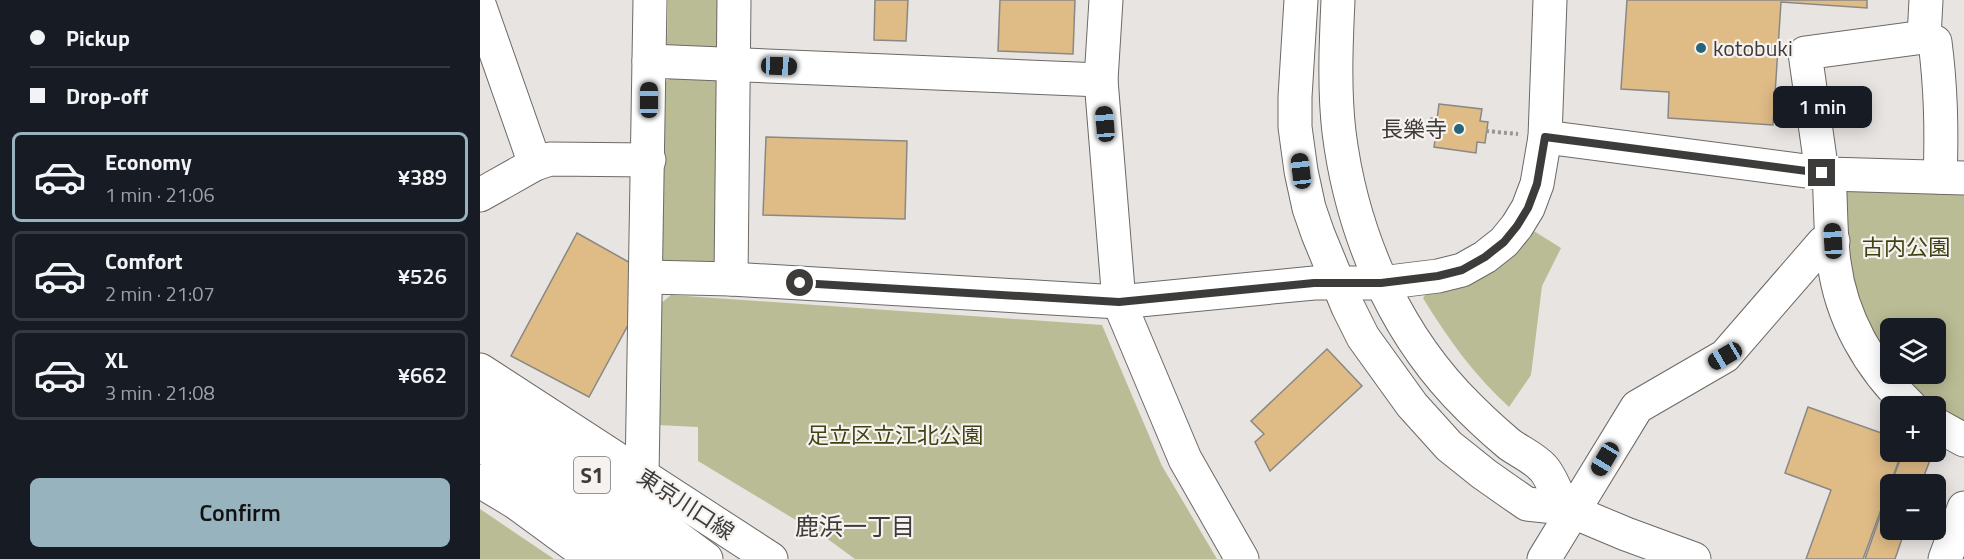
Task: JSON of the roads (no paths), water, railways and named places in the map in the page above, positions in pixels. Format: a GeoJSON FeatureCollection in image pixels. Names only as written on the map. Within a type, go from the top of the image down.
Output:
{"type":"FeatureCollection","features":[{"type":"Feature","properties":{"kind":"main road"},"geometry":{"type":"LineString","coordinates":[[642,476],[650,0]]}},
{"type":"Feature","properties":{"kind":"main road"},"geometry":{"type":"LineString","coordinates":[[731,279],[734,0]]}},
{"type":"Feature","properties":{"kind":"main road"},"geometry":{"type":"LineString","coordinates":[[1106,0],[1101,80],[1119,302],[1185,459],[1242,559]]}},
{"type":"Feature","properties":{"kind":"main road"},"geometry":{"type":"LineString","coordinates":[[1300,0],[1295,128],[1301,171],[1309,208],[1338,283],[1363,338],[1412,405],[1449,446],[1527,504],[1568,510],[1694,559]]}},
{"type":"Feature","properties":{"kind":"main road"},"geometry":{"type":"LineString","coordinates":[[1338,0],[1336,91],[1344,166],[1353,207],[1381,283],[1400,318],[1432,365],[1454,392],[1479,419],[1543,468],[1568,510]]}},
{"type":"Feature","properties":{"kind":"main road"},"geometry":{"type":"LineString","coordinates":[[646,277],[731,279],[1119,302],[1314,283],[1381,283],[1438,276],[1462,270],[1485,257],[1504,242],[1528,208],[1534,192],[1545,137],[1550,0]]}},
{"type":"Feature","properties":{"kind":"main road"},"geometry":{"type":"LineString","coordinates":[[1924,38],[1926,0]]}},
{"type":"Feature","properties":{"kind":"main road"},"geometry":{"type":"LineString","coordinates":[[480,7],[535,164]]}},
{"type":"Feature","properties":{"kind":"main road"},"geometry":{"type":"LineString","coordinates":[[1545,137],[1826,173],[1952,177],[1942,122],[1935,42],[1924,38],[1805,53],[1826,173],[1834,263],[1844,305],[1862,346],[1885,381],[1900,396]]}},
{"type":"Feature","properties":{"kind":"main road"},"geometry":{"type":"LineString","coordinates":[[649,61],[1101,80]]}},
{"type":"Feature","properties":{"kind":"main road"},"geometry":{"type":"LineString","coordinates":[[480,195],[535,164],[550,159],[649,160]]}},
{"type":"Feature","properties":{"kind":"main road"},"geometry":{"type":"LineString","coordinates":[[1544,559],[1568,510],[1636,407],[1725,356],[1823,243],[1833,241]]}},
{"type":"Feature","properties":{"kind":"main road","name":"東京川口線"},"geometry":{"type":"LineString","coordinates":[[480,370],[771,559]]}},
{"type":"Feature","properties":{"kind":"main road","name":"S1"},"geometry":{"type":"LineString","coordinates":[[480,390],[706,559]]}},
{"type":"Feature","properties":{"kind":"main road"},"geometry":{"type":"LineString","coordinates":[[480,420],[520,453],[665,559]]}},
{"type":"Feature","properties":{"kind":"main road"},"geometry":{"type":"LineString","coordinates":[[1946,430],[1964,440]]}},
{"type":"Feature","properties":{"kind":"main road","name":"S1"},"geometry":{"type":"LineString","coordinates":[[480,443],[633,559]]}},
{"type":"Feature","properties":{"kind":"main road"},"geometry":{"type":"LineString","coordinates":[[480,481],[515,502],[593,559]]}},
{"type":"Feature","properties":{"kind":"main road"},"geometry":{"type":"LineString","coordinates":[[1945,559],[1964,508]]}},
{"type":"Feature","properties":{"kind":"main road","name":"S1"},"geometry":{"type":"LineString","coordinates":[[607,515],[656,559]]}},
{"type":"Feature","properties":{"kind":"place","name":"kotobuki"},"geometry":{"type":"Point","coordinates":[1701,48]}},
{"type":"Feature","properties":{"kind":"place","name":"長樂寺"},"geometry":{"type":"Point","coordinates":[1459,129]}},
{"type":"Feature","properties":{"kind":"district","name":"鹿浜一丁目"},"geometry":{"type":"Point","coordinates":[855,526]}},
{"type":"Feature","properties":{"kind":"park label","name":"古内公園"},"geometry":{"type":"Point","coordinates":[1906,247]}},
{"type":"Feature","properties":{"kind":"park label","name":"足立区立江北公園"},"geometry":{"type":"Point","coordinates":[895,435]}}]}
